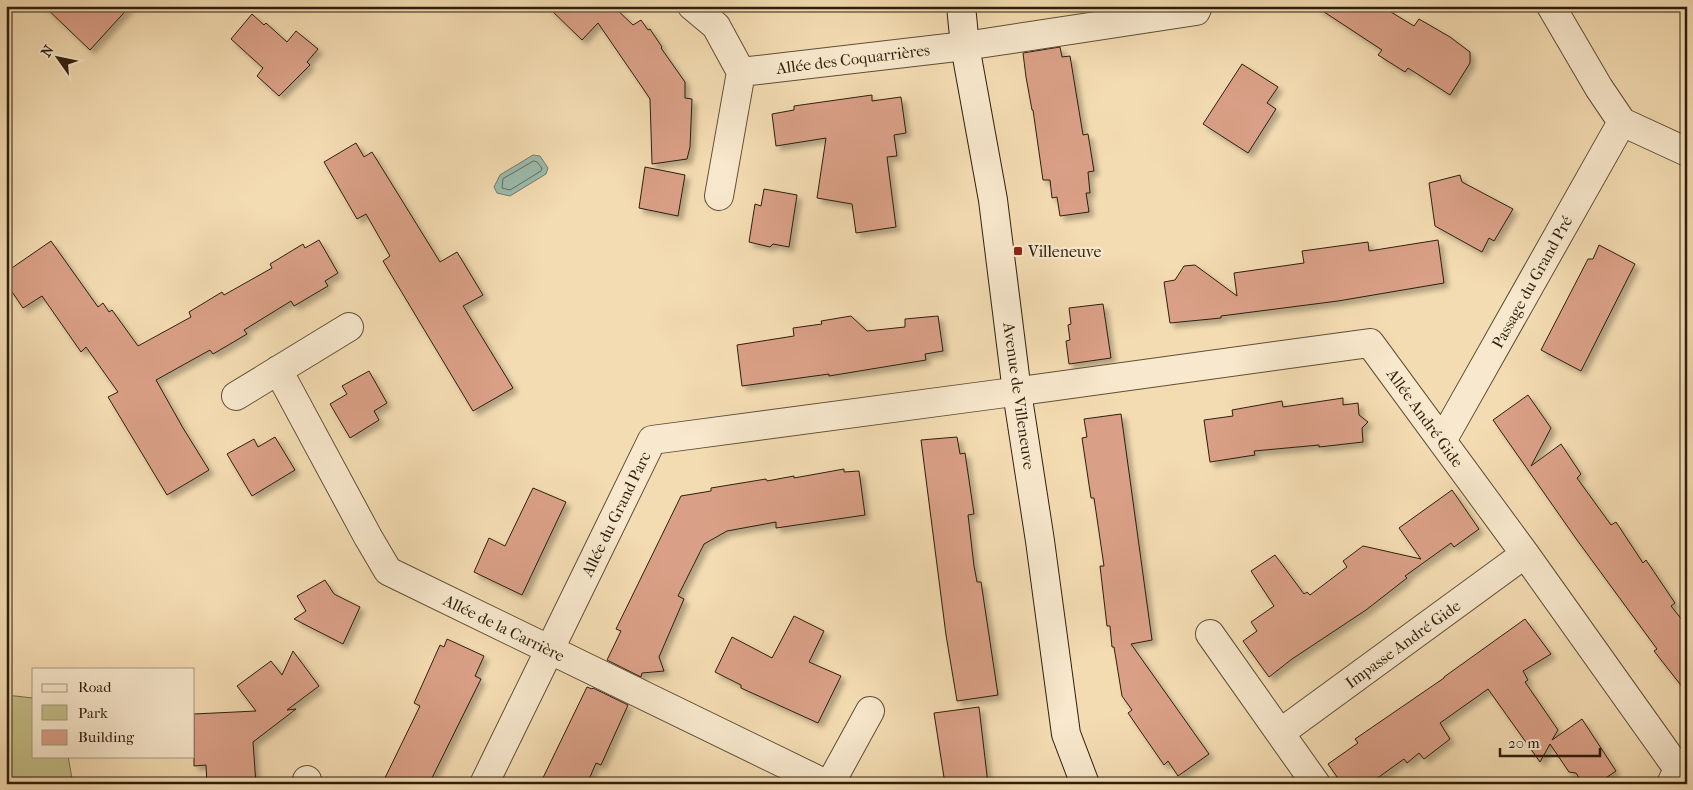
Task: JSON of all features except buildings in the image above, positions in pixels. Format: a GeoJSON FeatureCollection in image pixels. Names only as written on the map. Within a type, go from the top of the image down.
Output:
{"type":"FeatureCollection","features":[{"type":"Feature","properties":{"kind":"street"},"geometry":{"type":"LineString","coordinates":[[692,6],[716,26],[741,72],[719,196]]}},
{"type":"Feature","properties":{"kind":"street","name":"Avenue de Villeneuve"},"geometry":{"type":"LineString","coordinates":[[961,6],[965,46],[993,200],[1017,392],[1040,541],[1066,734],[1085,784]]}},
{"type":"Feature","properties":{"kind":"street","name":"Allée des Coquarrières"},"geometry":{"type":"LineString","coordinates":[[741,72],[965,46],[1196,11],[1198,6]]}},
{"type":"Feature","properties":{"kind":"street"},"geometry":{"type":"LineString","coordinates":[[1551,6],[1599,88],[1622,122],[1687,152]]}},
{"type":"Feature","properties":{"kind":"street","name":"Passage du Grand Pré"},"geometry":{"type":"LineString","coordinates":[[1442,442],[1622,122]]}},
{"type":"Feature","properties":{"kind":"street"},"geometry":{"type":"LineString","coordinates":[[236,396],[349,327]]}},
{"type":"Feature","properties":{"kind":"street","name":"Allée André Gide"},"geometry":{"type":"LineString","coordinates":[[1017,392],[1370,343],[1525,554],[1678,770],[1671,784]]}},
{"type":"Feature","properties":{"kind":"street","name":"Allée de la Carrière"},"geometry":{"type":"LineString","coordinates":[[278,370],[388,571],[826,784]]}},
{"type":"Feature","properties":{"kind":"street","name":"Allée du Grand Parc"},"geometry":{"type":"LineString","coordinates":[[484,784],[652,440],[1017,392]]}},
{"type":"Feature","properties":{"kind":"street","name":"Impasse André Gide"},"geometry":{"type":"LineString","coordinates":[[1280,733],[1525,554]]}},
{"type":"Feature","properties":{"kind":"street"},"geometry":{"type":"LineString","coordinates":[[1210,634],[1316,784]]}},
{"type":"Feature","properties":{"kind":"street"},"geometry":{"type":"LineString","coordinates":[[830,784],[870,711]]}},
{"type":"Feature","properties":{"kind":"green space"},"geometry":{"type":"Polygon","coordinates":[[[6,695],[32,698],[32,758],[68,758],[73,784],[6,784],[6,695]]]}},
{"type":"Feature","properties":{"kind":"water"},"geometry":{"type":"Polygon","coordinates":[[[533,155],[540,156],[548,168],[546,174],[510,196],[497,193],[494,187],[500,175],[533,155]]]}},
{"type":"Feature","properties":{"kind":"place","name":"Villeneuve"},"geometry":{"type":"Point","coordinates":[1018,251]}}]}
